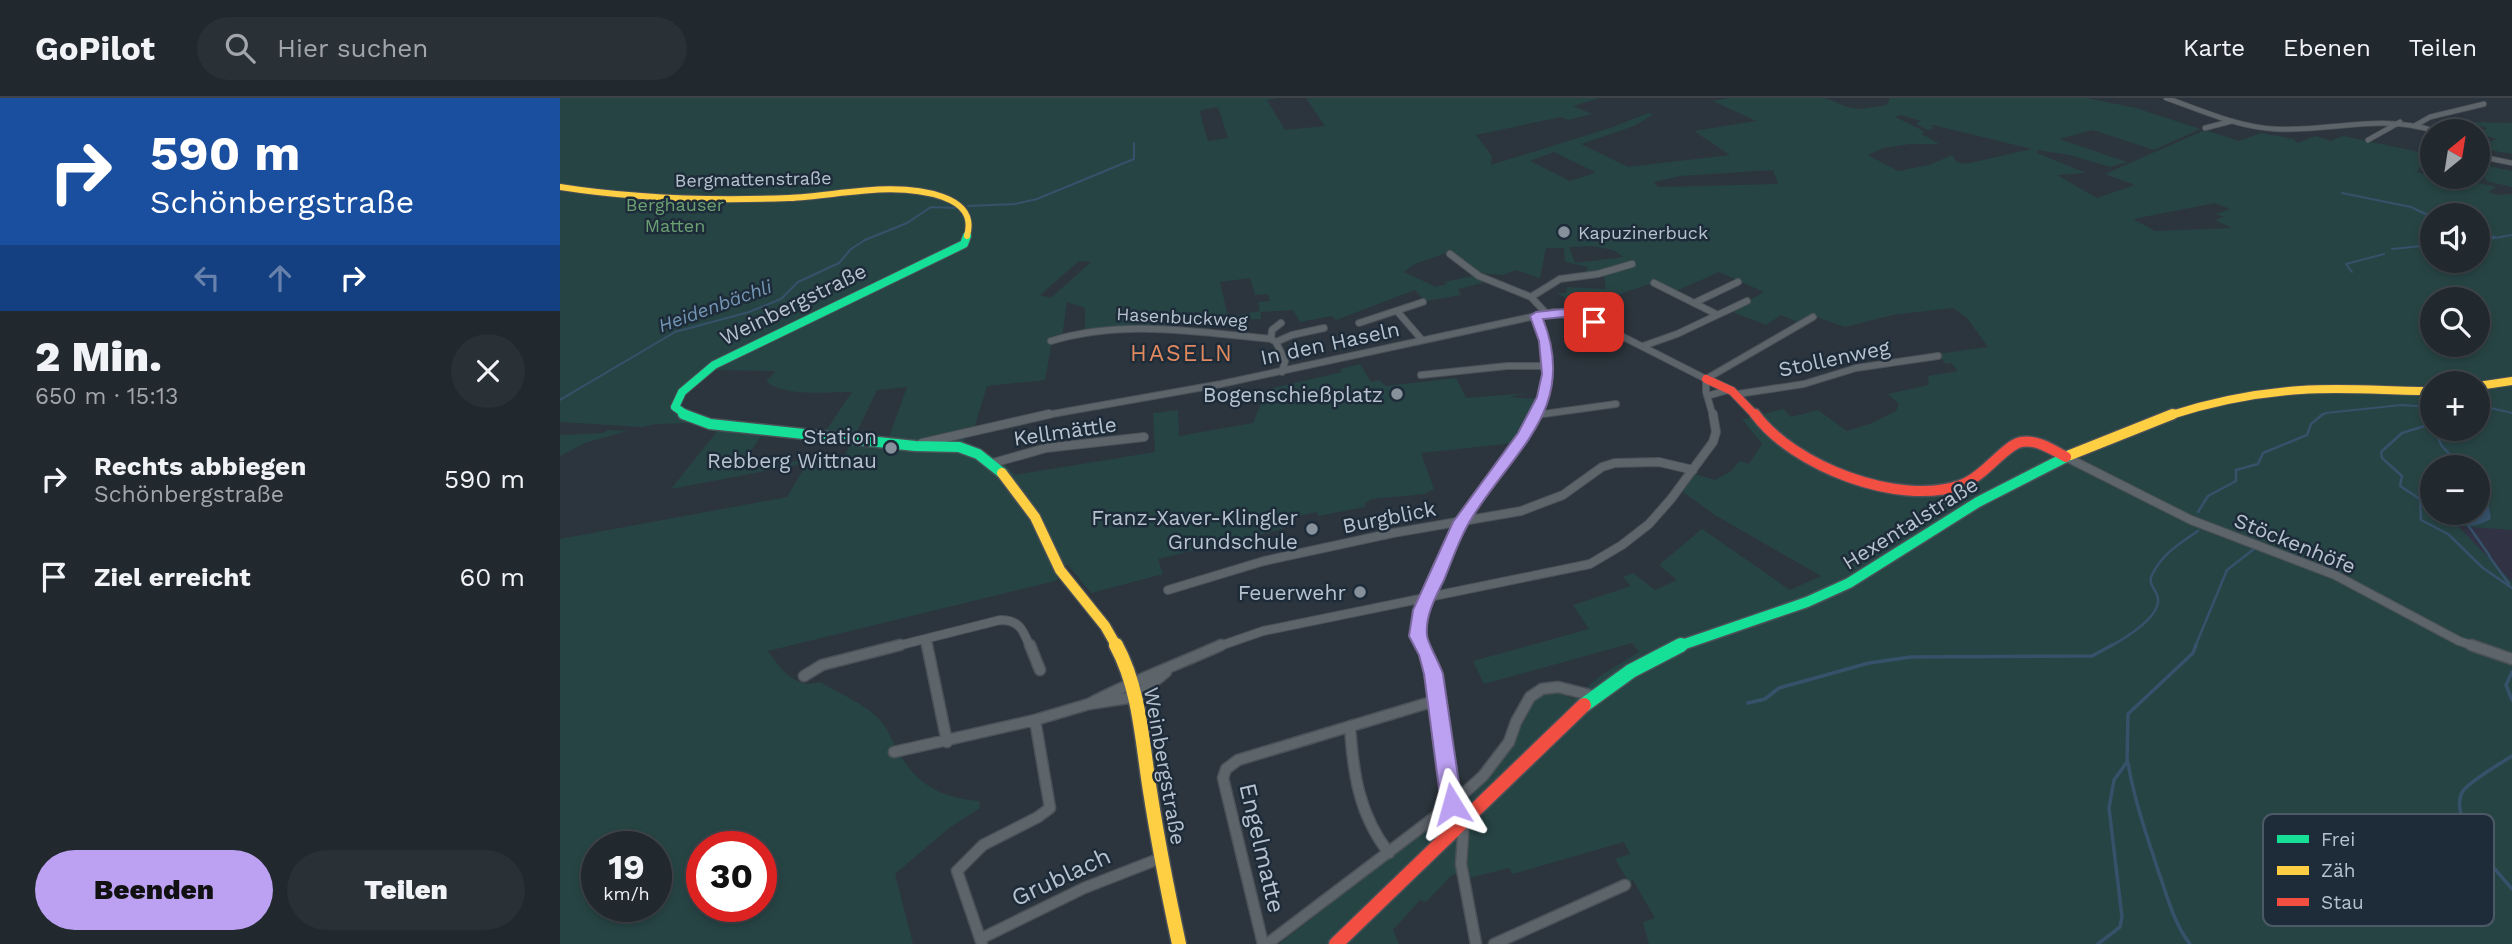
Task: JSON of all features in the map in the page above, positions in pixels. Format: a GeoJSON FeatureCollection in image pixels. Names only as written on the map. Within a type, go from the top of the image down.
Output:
{"type":"FeatureCollection","features":[{"type":"Feature","properties":{"kind":"street"},"geometry":{"type":"LineString","coordinates":[[2166,98],[2232,121],[2276,130],[2365,121],[2400,122],[2420,126]]}},
{"type":"Feature","properties":{"kind":"street"},"geometry":{"type":"LineString","coordinates":[[2416,125],[2430,117],[2484,104]]}},
{"type":"Feature","properties":{"kind":"street"},"geometry":{"type":"LineString","coordinates":[[2205,128],[2232,121]]}},
{"type":"Feature","properties":{"kind":"street"},"geometry":{"type":"LineString","coordinates":[[2368,140],[2400,122]]}},
{"type":"Feature","properties":{"kind":"street"},"geometry":{"type":"LineString","coordinates":[[2490,158],[2512,163]]}},
{"type":"Feature","properties":{"kind":"street","name":"Bergmattenstraße"},"geometry":{"type":"LineString","coordinates":[[560,187],[586,193],[634,197],[750,199],[889,191],[930,194],[947,199]]}},
{"type":"Feature","properties":{"kind":"street","name":"Weinbergstraße"},"geometry":{"type":"LineString","coordinates":[[947,199],[958,204],[970,216],[970,229],[964,244],[798,324],[739,349],[689,384],[679,394],[675,407],[682,414],[710,424],[915,446],[959,447],[969,449],[993,463],[1035,517],[1060,570],[1105,626],[1123,655],[1135,697],[1161,858],[1179,944]]}},
{"type":"Feature","properties":{"kind":"street"},"geometry":{"type":"LineString","coordinates":[[1450,254],[1479,276],[1531,297],[1546,313],[1579,317],[1733,392],[1787,447],[1841,473],[1896,486],[1934,490],[1969,483],[1992,466],[2007,448],[2024,441],[2042,444],[2066,457]]}},
{"type":"Feature","properties":{"kind":"street"},"geometry":{"type":"LineString","coordinates":[[1531,297],[1560,279],[1598,274],[1632,264]]}},
{"type":"Feature","properties":{"kind":"street"},"geometry":{"type":"LineString","coordinates":[[1694,303],[1738,282]]}},
{"type":"Feature","properties":{"kind":"street"},"geometry":{"type":"LineString","coordinates":[[1654,283],[1716,314]]}},
{"type":"Feature","properties":{"kind":"street"},"geometry":{"type":"LineString","coordinates":[[1643,346],[1677,334],[1747,301]]}},
{"type":"Feature","properties":{"kind":"street"},"geometry":{"type":"LineString","coordinates":[[1359,323],[1423,302]]}},
{"type":"Feature","properties":{"kind":"street"},"geometry":{"type":"LineString","coordinates":[[1397,311],[1422,340]]}},
{"type":"Feature","properties":{"kind":"street","name":"In den Haseln"},"geometry":{"type":"LineString","coordinates":[[915,446],[1073,409],[1162,396],[1282,372],[1546,313]]}},
{"type":"Feature","properties":{"kind":"street"},"geometry":{"type":"LineString","coordinates":[[1452,804],[1438,700],[1428,655],[1418,636],[1422,610],[1461,522],[1536,415],[1549,377],[1545,341],[1536,316]]}},
{"type":"Feature","properties":{"kind":"street"},"geometry":{"type":"LineString","coordinates":[[1706,379],[1814,317]]}},
{"type":"Feature","properties":{"kind":"street","name":"Hasenbuckweg"},"geometry":{"type":"LineString","coordinates":[[1281,323],[1272,330],[1273,340],[1285,361],[1282,372]]}},
{"type":"Feature","properties":{"kind":"street","name":"Hasenbuckweg"},"geometry":{"type":"LineString","coordinates":[[1051,341],[1085,331],[1148,328],[1273,340],[1324,328]]}},
{"type":"Feature","properties":{"kind":"street","name":"Stollenweg"},"geometry":{"type":"LineString","coordinates":[[1707,396],[1804,384],[1867,366],[1938,356]]}},
{"type":"Feature","properties":{"kind":"street"},"geometry":{"type":"LineString","coordinates":[[1421,375],[1510,366],[1548,366]]}},
{"type":"Feature","properties":{"kind":"street"},"geometry":{"type":"LineString","coordinates":[[1089,704],[1131,681],[1171,668],[1230,641],[1262,631],[1590,564],[1618,550],[1647,527],[1668,505],[1712,444],[1716,432],[1707,396],[1706,379]]}},
{"type":"Feature","properties":{"kind":"street"},"geometry":{"type":"LineString","coordinates":[[2490,384],[2512,381]]}},
{"type":"Feature","properties":{"kind":"street","name":"Hexentalstraße"},"geometry":{"type":"LineString","coordinates":[[1336,944],[1594,696],[1657,656],[1801,605],[1856,580],[1978,502],[2066,457],[2158,420],[2246,396],[2318,389],[2420,391]]}},
{"type":"Feature","properties":{"kind":"street"},"geometry":{"type":"LineString","coordinates":[[1536,415],[1616,404]]}},
{"type":"Feature","properties":{"kind":"street"},"geometry":{"type":"LineString","coordinates":[[959,447],[962,433]]}},
{"type":"Feature","properties":{"kind":"street","name":"Kellmättle"},"geometry":{"type":"LineString","coordinates":[[993,463],[1009,456],[1042,450],[1144,437]]}},
{"type":"Feature","properties":{"kind":"street","name":"Stöckenhöfe"},"geometry":{"type":"LineString","coordinates":[[2066,457],[2191,520],[2335,575],[2459,641],[2512,659]]}},
{"type":"Feature","properties":{"kind":"street","name":"Burgblick"},"geometry":{"type":"LineString","coordinates":[[1168,590],[1264,561],[1373,537],[1536,507],[1563,495],[1602,467],[1615,463],[1659,462],[1693,470]]}},
{"type":"Feature","properties":{"kind":"street"},"geometry":{"type":"LineString","coordinates":[[804,676],[822,665],[1000,620],[1012,620],[1021,625],[1040,670]]}},
{"type":"Feature","properties":{"kind":"street"},"geometry":{"type":"LineString","coordinates":[[926,640],[947,742]]}},
{"type":"Feature","properties":{"kind":"street"},"geometry":{"type":"LineString","coordinates":[[894,752],[947,742],[1089,704],[1135,697],[1171,668]]}},
{"type":"Feature","properties":{"kind":"street"},"geometry":{"type":"LineString","coordinates":[[1265,944],[1452,804],[1499,758],[1530,697],[1542,689],[1559,687],[1594,696]]}},
{"type":"Feature","properties":{"kind":"street","name":"Engelmatte"},"geometry":{"type":"LineString","coordinates":[[1265,944],[1223,773],[1228,765],[1438,700]]}},
{"type":"Feature","properties":{"kind":"street"},"geometry":{"type":"LineString","coordinates":[[981,942],[957,871],[963,862],[991,839],[1041,816],[1050,808],[1035,720]]}},
{"type":"Feature","properties":{"kind":"street"},"geometry":{"type":"LineString","coordinates":[[1350,726],[1352,772],[1374,837],[1389,853]]}},
{"type":"Feature","properties":{"kind":"street"},"geometry":{"type":"LineString","coordinates":[[1464,821],[1463,884],[1476,944]]}},
{"type":"Feature","properties":{"kind":"street","name":"Grublach"},"geometry":{"type":"LineString","coordinates":[[981,942],[1084,888],[1161,858]]}},
{"type":"Feature","properties":{"kind":"street"},"geometry":{"type":"LineString","coordinates":[[1494,944],[1625,885]]}},
{"type":"Feature","properties":{"kind":"shaded area"},"geometry":{"type":"Polygon","coordinates":[[[2457,525],[2512,530],[2512,582],[2457,525]]]}},
{"type":"Feature","properties":{"kind":"green space","name":"Berghauser Matten"},"geometry":{"type":"Polygon","coordinates":[[[560,98],[1278,98],[1267,100],[1285,130],[1325,126],[1306,98],[1600,98],[1573,106],[1592,114],[1568,120],[1561,117],[1476,135],[1492,156],[1491,165],[1613,127],[1648,113],[1654,114],[1634,126],[1581,144],[1628,167],[1730,155],[1694,131],[1756,121],[1713,101],[1728,98],[1826,98],[1847,107],[1861,109],[1887,105],[1890,98],[2087,98],[2136,108],[2200,129],[2154,150],[2093,130],[2059,139],[2127,162],[2110,167],[2070,155],[2038,150],[2037,153],[2086,173],[2057,175],[2097,198],[2135,185],[2105,174],[2205,130],[2239,141],[2261,133],[2293,139],[2298,143],[2315,136],[2331,141],[2343,136],[2420,152],[2420,167],[2417,172],[2420,173],[2420,189],[2490,189],[2490,186],[2496,187],[2488,192],[2497,195],[2512,194],[2512,530],[2458,526],[2512,582],[2512,944],[1649,944],[1643,922],[1655,918],[1633,880],[1629,882],[1615,859],[1630,854],[1624,842],[1513,874],[1509,868],[1457,881],[1457,874],[1452,875],[1426,902],[1420,900],[1393,930],[1399,944],[1279,944],[1479,788],[1509,752],[1535,699],[1553,693],[1573,699],[1600,676],[1639,652],[1632,643],[1484,684],[1473,661],[1589,629],[1573,605],[1631,586],[1623,577],[1633,573],[1655,590],[1677,580],[1659,565],[1702,529],[1790,590],[1821,576],[1715,515],[1683,492],[1694,474],[1715,480],[1730,472],[1740,461],[1749,464],[1762,444],[1742,419],[1759,417],[1756,413],[1761,411],[1764,414],[1783,409],[1791,417],[1818,410],[1847,431],[1896,411],[1899,404],[1888,394],[1929,385],[1928,376],[1958,371],[1951,363],[1946,364],[1938,354],[1988,347],[1967,318],[1953,308],[1892,315],[1845,327],[1810,315],[1800,323],[1781,315],[1766,325],[1730,311],[1764,292],[1719,272],[1674,292],[1655,282],[1614,296],[1595,306],[1567,299],[1557,293],[1566,293],[1567,287],[1606,289],[1604,275],[1585,273],[1588,267],[1565,262],[1564,248],[1546,248],[1540,278],[1516,270],[1503,275],[1479,273],[1449,252],[1415,264],[1404,272],[1436,287],[1447,284],[1444,282],[1473,276],[1486,282],[1458,289],[1461,295],[1425,301],[1415,290],[1336,320],[1332,316],[1300,322],[1293,310],[1261,312],[1261,319],[1238,320],[1237,323],[1225,324],[1225,319],[1199,320],[1198,312],[1175,314],[1175,329],[1145,326],[1085,331],[1085,308],[1067,302],[1062,337],[1052,341],[1045,380],[987,386],[974,429],[967,430],[964,441],[1002,461],[1015,475],[1155,452],[1153,413],[1178,410],[1179,436],[1253,423],[1263,399],[1275,398],[1273,388],[1342,372],[1340,369],[1360,364],[1371,382],[1379,380],[1386,386],[1456,378],[1466,398],[1528,393],[1509,397],[1539,399],[1514,443],[1421,453],[1434,489],[1424,494],[1372,499],[1365,503],[1365,507],[1318,516],[1317,512],[1279,520],[1283,529],[1158,559],[1163,574],[1091,593],[1068,565],[1055,570],[1060,577],[1055,581],[768,651],[783,671],[796,680],[811,684],[820,682],[874,714],[887,729],[909,768],[926,784],[945,794],[979,801],[980,808],[949,828],[895,874],[913,944],[560,944],[560,539],[787,497],[807,463],[671,489],[723,424],[766,429],[738,469],[845,454],[854,439],[888,440],[907,387],[877,390],[855,436],[825,432],[852,392],[794,392],[783,389],[766,381],[776,371],[711,370],[680,400],[682,409],[699,418],[691,423],[642,427],[560,422],[560,98]],[[1218,107],[1201,110],[1200,113],[1208,141],[1228,138],[1218,107]],[[1901,115],[1895,117],[1924,131],[1922,134],[1939,144],[1883,148],[1868,155],[1898,171],[1929,165],[1952,155],[1957,162],[1965,164],[2032,149],[1933,125],[1930,126],[1935,128],[1927,130],[1916,124],[1921,121],[1901,115]],[[1554,152],[1530,161],[1570,181],[1595,173],[1554,152]],[[1773,170],[1680,176],[1654,182],[1658,187],[1778,184],[1773,170]],[[2215,203],[2133,219],[2155,231],[2232,228],[2215,220],[2224,217],[2216,214],[2230,209],[2215,203]],[[1593,246],[1569,247],[1575,263],[1624,257],[1613,250],[1593,246]],[[1079,261],[1040,295],[1051,298],[1091,262],[1079,261]],[[1250,278],[1220,282],[1228,317],[1260,311],[1258,302],[1270,301],[1268,294],[1255,295],[1250,278]]]}},
{"type":"Feature","properties":{"kind":"green space"},"geometry":{"type":"Polygon","coordinates":[[[2490,123],[2512,123],[2512,154],[2490,150],[2490,142],[2497,139],[2490,137],[2490,123]]]}},
{"type":"Feature","properties":{"kind":"green space"},"geometry":{"type":"Polygon","coordinates":[[[2490,166],[2512,171],[2512,187],[2490,182],[2490,166]]]}},
{"type":"Feature","properties":{"kind":"green space"},"geometry":{"type":"Polygon","coordinates":[[[608,430],[627,431],[585,443],[560,456],[560,435],[603,433],[608,430]]]}},
{"type":"Feature","properties":{"kind":"waterway","name":"Heidenbächli"},"geometry":{"type":"LineString","coordinates":[[968,206],[1015,204],[1037,199],[1134,159],[1134,143]]}},
{"type":"Feature","properties":{"kind":"waterway"},"geometry":{"type":"LineString","coordinates":[[2342,193],[2411,207],[2420,211]]}},
{"type":"Feature","properties":{"kind":"waterway","name":"Heidenbächli"},"geometry":{"type":"LineString","coordinates":[[560,400],[675,332],[749,312],[781,299],[798,282],[839,263],[851,249],[865,240],[907,223],[931,207],[954,208]]}},
{"type":"Feature","properties":{"kind":"waterway"},"geometry":{"type":"LineString","coordinates":[[2490,239],[2512,235]]}},
{"type":"Feature","properties":{"kind":"waterway"},"geometry":{"type":"LineString","coordinates":[[2490,236],[2495,237]]}},
{"type":"Feature","properties":{"kind":"waterway"},"geometry":{"type":"LineString","coordinates":[[2392,249],[2420,246]]}},
{"type":"Feature","properties":{"kind":"waterway"},"geometry":{"type":"LineString","coordinates":[[2352,272],[2346,264],[2384,254]]}},
{"type":"Feature","properties":{"kind":"waterway"},"geometry":{"type":"LineString","coordinates":[[2322,415],[2401,405],[2420,406]]}},
{"type":"Feature","properties":{"kind":"waterway"},"geometry":{"type":"LineString","coordinates":[[2490,408],[2512,413]]}},
{"type":"Feature","properties":{"kind":"waterway"},"geometry":{"type":"LineString","coordinates":[[2198,512],[2208,496],[2236,481],[2236,470],[2258,464],[2263,453],[2307,435],[2311,424],[2322,415]]}},
{"type":"Feature","properties":{"kind":"waterway"},"geometry":{"type":"LineString","coordinates":[[2420,427],[2402,433],[2381,452],[2382,458],[2402,476],[2400,486],[2420,499],[2421,520],[2448,534],[2483,568],[2512,588]]}},
{"type":"Feature","properties":{"kind":"waterway"},"geometry":{"type":"LineString","coordinates":[[2439,441],[2450,455]]}},
{"type":"Feature","properties":{"kind":"waterway"},"geometry":{"type":"LineString","coordinates":[[2468,525],[2489,555]]}},
{"type":"Feature","properties":{"kind":"waterway"},"geometry":{"type":"LineString","coordinates":[[2109,647],[2142,626],[2149,618],[2158,603],[2151,581],[2152,575],[2160,561],[2198,531]]}},
{"type":"Feature","properties":{"kind":"waterway"},"geometry":{"type":"LineString","coordinates":[[2195,647],[2227,570],[2254,549]]}},
{"type":"Feature","properties":{"kind":"waterway"},"geometry":{"type":"LineString","coordinates":[[2489,556],[2509,584]]}},
{"type":"Feature","properties":{"kind":"waterway"},"geometry":{"type":"LineString","coordinates":[[1748,703],[1765,699],[1779,688],[1869,663],[1911,657],[2092,656],[2112,645]]}},
{"type":"Feature","properties":{"kind":"waterway"},"geometry":{"type":"LineString","coordinates":[[2098,944],[2120,927],[2122,917],[2109,808],[2114,780],[2127,762],[2128,714],[2193,653],[2196,645]]}},
{"type":"Feature","properties":{"kind":"waterway"},"geometry":{"type":"LineString","coordinates":[[2512,672],[2506,685],[2512,700]]}},
{"type":"Feature","properties":{"kind":"waterway"},"geometry":{"type":"LineString","coordinates":[[2461,814],[2463,791],[2512,756]]}},
{"type":"Feature","properties":{"kind":"waterway"},"geometry":{"type":"LineString","coordinates":[[2128,763],[2142,821],[2167,896],[2176,921],[2190,944]]}},
{"type":"Feature","properties":{"kind":"waterway"},"geometry":{"type":"LineString","coordinates":[[2494,868],[2512,889]]}},
{"type":"Feature","properties":{"kind":"traffic: fast"},"geometry":{"type":"LineString","coordinates":[[967,236],[964,244],[714,365],[682,392],[675,407],[682,414],[710,424],[915,446],[959,447],[978,454],[1002,473]]}},
{"type":"Feature","properties":{"kind":"traffic: fast"},"geometry":{"type":"LineString","coordinates":[[1584,705],[1631,671],[1676,647],[1807,602],[1849,583],[1978,502],[2070,455]]}},
{"type":"Feature","properties":{"kind":"traffic: slow"},"geometry":{"type":"LineString","coordinates":[[560,187],[617,195],[703,200],[789,198],[876,191],[922,192],[942,197],[962,207],[969,218],[967,236]]}},
{"type":"Feature","properties":{"kind":"traffic: slow"},"geometry":{"type":"LineString","coordinates":[[2490,384],[2512,381]]}},
{"type":"Feature","properties":{"kind":"traffic: slow"},"geometry":{"type":"LineString","coordinates":[[2070,455],[2125,431],[2183,411],[2242,397],[2302,390],[2420,391]]}},
{"type":"Feature","properties":{"kind":"traffic: slow"},"geometry":{"type":"LineString","coordinates":[[1002,473],[1035,517],[1060,570],[1105,626],[1125,662],[1135,697],[1161,858],[1179,944]]}},
{"type":"Feature","properties":{"kind":"traffic: jam"},"geometry":{"type":"LineString","coordinates":[[1706,379],[1735,393],[1770,433],[1786,446],[1821,466],[1860,480],[1919,490],[1951,488],[1979,476],[2010,447],[2027,441],[2050,448],[2066,457]]}},
{"type":"Feature","properties":{"kind":"traffic: jam"},"geometry":{"type":"LineString","coordinates":[[1336,944],[1584,705]]}},
{"type":"Feature","properties":{"kind":"place","name":"Kapuzinerbuck"},"geometry":{"type":"Point","coordinates":[1564,232]}},
{"type":"Feature","properties":{"kind":"place","name":"Bogenschießplatz"},"geometry":{"type":"Point","coordinates":[1397,394]}},
{"type":"Feature","properties":{"kind":"place","name":"Station Rebberg Wittnau"},"geometry":{"type":"Point","coordinates":[891,448]}},
{"type":"Feature","properties":{"kind":"place","name":"Franz-Xaver-Klingler Grundschule"},"geometry":{"type":"Point","coordinates":[1312,529]}},
{"type":"Feature","properties":{"kind":"place","name":"Feuerwehr"},"geometry":{"type":"Point","coordinates":[1360,592]}},
{"type":"Feature","properties":{"kind":"district","name":"HASELN"},"geometry":{"type":"Point","coordinates":[1182,353]}},
{"type":"Feature","properties":{"kind":"route"},"geometry":{"type":"LineString","coordinates":[[1452,804],[1433,674],[1428,655],[1418,636],[1422,610],[1461,522],[1525,434],[1544,397],[1549,374],[1545,341],[1536,316],[1554,312],[1594,322]]}}]}
